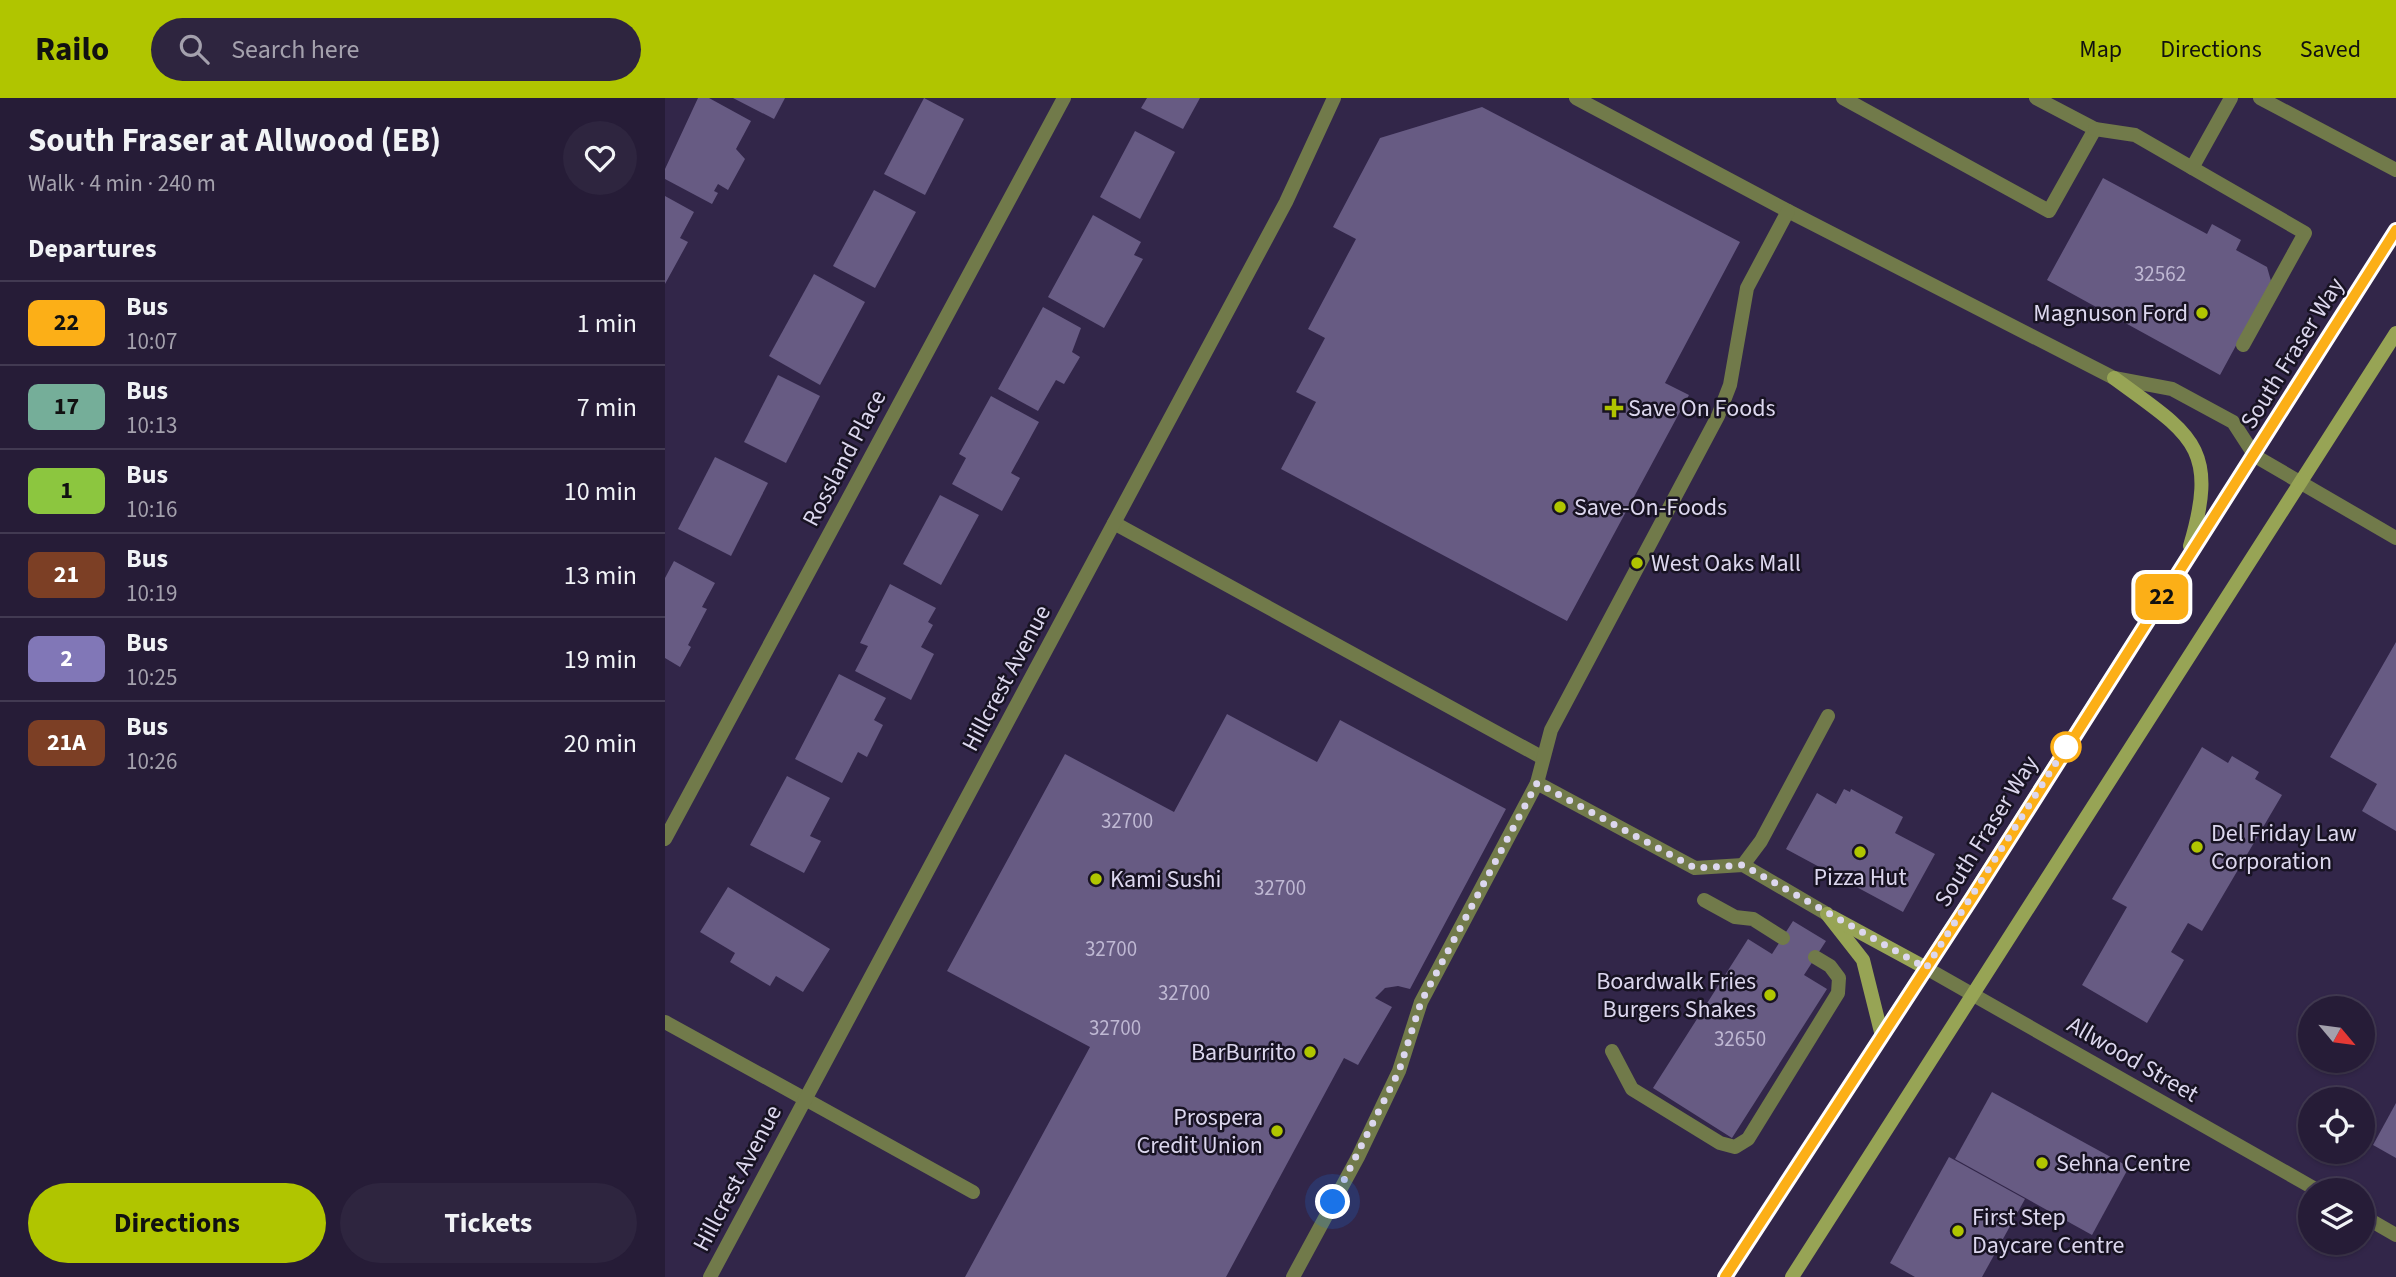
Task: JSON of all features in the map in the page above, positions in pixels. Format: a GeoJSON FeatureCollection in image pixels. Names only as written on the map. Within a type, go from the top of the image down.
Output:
{"type":"FeatureCollection","features":[{"type":"Feature","properties":{"kind":"main road","name":"South Fraser Way"},"geometry":{"type":"LineString","coordinates":[[1725,1277],[2255,456],[2396,230]]}},
{"type":"Feature","properties":{"kind":"main road"},"geometry":{"type":"LineString","coordinates":[[1792,1277],[2396,333]]}},
{"type":"Feature","properties":{"kind":"main road"},"geometry":{"type":"LineString","coordinates":[[2114,378],[2185,431],[2198,454],[2202,478],[2201,507],[2185,562]]}},
{"type":"Feature","properties":{"kind":"main road"},"geometry":{"type":"LineString","coordinates":[[1827,914],[1926,968]]}},
{"type":"Feature","properties":{"kind":"main road"},"geometry":{"type":"LineString","coordinates":[[1827,914],[1863,960],[1882,1036]]}},
{"type":"Feature","properties":{"kind":"street","name":"Rossland Place"},"geometry":{"type":"LineString","coordinates":[[665,839],[1063,98]]}},
{"type":"Feature","properties":{"kind":"street","name":"Hillcrest Avenue"},"geometry":{"type":"LineString","coordinates":[[710,1277],[1286,202],[1334,98]]}},
{"type":"Feature","properties":{"kind":"street"},"geometry":{"type":"LineString","coordinates":[[1576,98],[1788,211],[2114,378],[2172,389],[2233,422],[2255,456],[2396,538]]}},
{"type":"Feature","properties":{"kind":"street"},"geometry":{"type":"LineString","coordinates":[[1843,98],[2049,211],[2095,129]]}},
{"type":"Feature","properties":{"kind":"street"},"geometry":{"type":"LineString","coordinates":[[2036,98],[2095,129],[2135,135],[2305,233],[2243,345]]}},
{"type":"Feature","properties":{"kind":"street"},"geometry":{"type":"LineString","coordinates":[[2192,168],[2231,98]]}},
{"type":"Feature","properties":{"kind":"street"},"geometry":{"type":"LineString","coordinates":[[2264,99],[2396,170]]}},
{"type":"Feature","properties":{"kind":"street"},"geometry":{"type":"LineString","coordinates":[[1293,1277],[1358,1157],[1399,1071],[1421,1002],[1537,783],[1551,730],[1718,415],[1730,385],[1747,288],[1788,211]]}},
{"type":"Feature","properties":{"kind":"street"},"geometry":{"type":"LineString","coordinates":[[1114,523],[1543,758]]}},
{"type":"Feature","properties":{"kind":"street"},"geometry":{"type":"LineString","coordinates":[[1743,865],[1761,841],[1828,716]]}},
{"type":"Feature","properties":{"kind":"street"},"geometry":{"type":"LineString","coordinates":[[1537,783],[1695,868],[1743,865],[1827,914]]}},
{"type":"Feature","properties":{"kind":"street"},"geometry":{"type":"LineString","coordinates":[[1704,900],[1735,917],[1753,919],[1783,937]]}},
{"type":"Feature","properties":{"kind":"street"},"geometry":{"type":"LineString","coordinates":[[1612,1051],[1632,1090],[1720,1143],[1735,1147],[1748,1139],[1838,993],[1839,978],[1830,967],[1815,957]]}},
{"type":"Feature","properties":{"kind":"street","name":"Allwood Street"},"geometry":{"type":"LineString","coordinates":[[1926,968],[2298,1179]]}},
{"type":"Feature","properties":{"kind":"street"},"geometry":{"type":"LineString","coordinates":[[665,1022],[973,1192]]}},
{"type":"Feature","properties":{"kind":"street"},"geometry":{"type":"LineString","coordinates":[[2375,1223],[2396,1235]]}},
{"type":"Feature","properties":{"kind":"building"},"geometry":{"type":"Polygon","coordinates":[[[698,98],[709,98],[751,121],[736,149],[745,159],[728,190],[718,184],[714,191],[718,193],[712,204],[665,179],[665,169],[698,98]]]}},
{"type":"Feature","properties":{"kind":"building"},"geometry":{"type":"Polygon","coordinates":[[[733,98],[785,98],[774,119],[733,98]]]}},
{"type":"Feature","properties":{"kind":"building"},"geometry":{"type":"Polygon","coordinates":[[[924,98],[964,119],[925,195],[884,174],[924,98]]]}},
{"type":"Feature","properties":{"kind":"building"},"geometry":{"type":"Polygon","coordinates":[[[1147,98],[1200,98],[1183,129],[1141,108],[1147,98]]]}},
{"type":"Feature","properties":{"kind":"building"},"geometry":{"type":"Polygon","coordinates":[[[1482,107],[1740,242],[1665,383],[1689,395],[1567,621],[1281,469],[1316,402],[1296,392],[1325,338],[1308,329],[1356,239],[1333,227],[1380,138],[1482,107]]]}},
{"type":"Feature","properties":{"kind":"building"},"geometry":{"type":"Polygon","coordinates":[[[1135,131],[1175,152],[1140,219],[1100,197],[1135,131]]]}},
{"type":"Feature","properties":{"kind":"building"},"geometry":{"type":"Polygon","coordinates":[[[2103,178],[2207,234],[2212,224],[2241,240],[2236,250],[2267,267],[2271,281],[2220,375],[2047,280],[2103,178]]]}},
{"type":"Feature","properties":{"kind":"building"},"geometry":{"type":"Polygon","coordinates":[[[874,190],[916,212],[875,288],[833,266],[874,190]]]}},
{"type":"Feature","properties":{"kind":"building"},"geometry":{"type":"Polygon","coordinates":[[[665,196],[694,212],[680,238],[688,242],[665,284],[665,196]]]}},
{"type":"Feature","properties":{"kind":"building"},"geometry":{"type":"Polygon","coordinates":[[[1093,215],[1141,242],[1134,255],[1143,259],[1104,328],[1048,297],[1093,215]]]}},
{"type":"Feature","properties":{"kind":"building"},"geometry":{"type":"Polygon","coordinates":[[[814,274],[865,302],[820,385],[769,356],[814,274]]]}},
{"type":"Feature","properties":{"kind":"building"},"geometry":{"type":"Polygon","coordinates":[[[1043,307],[1081,328],[1072,352],[1080,357],[1064,384],[1056,380],[1038,411],[998,389],[1043,307]]]}},
{"type":"Feature","properties":{"kind":"building"},"geometry":{"type":"Polygon","coordinates":[[[778,375],[820,396],[786,463],[744,442],[778,375]]]}},
{"type":"Feature","properties":{"kind":"building"},"geometry":{"type":"Polygon","coordinates":[[[991,396],[1039,422],[1011,473],[1020,478],[1002,511],[952,484],[966,458],[959,454],[991,396]]]}},
{"type":"Feature","properties":{"kind":"building"},"geometry":{"type":"Polygon","coordinates":[[[715,457],[768,483],[731,556],[678,529],[715,457]]]}},
{"type":"Feature","properties":{"kind":"building"},"geometry":{"type":"Polygon","coordinates":[[[940,495],[979,515],[941,585],[903,564],[940,495]]]}},
{"type":"Feature","properties":{"kind":"building"},"geometry":{"type":"Polygon","coordinates":[[[674,561],[715,583],[702,607],[707,609],[680,667],[665,658],[665,578],[674,561]]]}},
{"type":"Feature","properties":{"kind":"building"},"geometry":{"type":"Polygon","coordinates":[[[890,584],[936,608],[928,622],[933,625],[921,647],[934,654],[911,700],[855,671],[868,646],[860,643],[890,584]]]}},
{"type":"Feature","properties":{"kind":"building"},"geometry":{"type":"Polygon","coordinates":[[[2396,642],[2396,831],[2362,811],[2377,784],[2330,757],[2396,642]]]}},
{"type":"Feature","properties":{"kind":"building"},"geometry":{"type":"Polygon","coordinates":[[[839,674],[886,698],[874,720],[883,725],[867,757],[858,752],[842,783],[795,759],[839,674]]]}},
{"type":"Feature","properties":{"kind":"building"},"geometry":{"type":"Polygon","coordinates":[[[1227,714],[1317,762],[1340,720],[1506,809],[1410,989],[1398,986],[1385,988],[1375,998],[1392,1007],[1358,1065],[1344,1058],[1226,1277],[965,1277],[1090,1047],[947,971],[1065,754],[1174,812],[1227,714]]]}},
{"type":"Feature","properties":{"kind":"building","name":"Del Friday Law Corporation"},"geometry":{"type":"Polygon","coordinates":[[[2202,747],[2228,763],[2232,756],[2259,772],[2255,779],[2282,795],[2202,931],[2188,923],[2171,952],[2184,960],[2147,1023],[2082,985],[2127,907],[2112,899],[2202,747]]]}},
{"type":"Feature","properties":{"kind":"building"},"geometry":{"type":"Polygon","coordinates":[[[787,776],[830,798],[810,836],[821,841],[804,873],[750,845],[787,776]]]}},
{"type":"Feature","properties":{"kind":"building","name":"Pizza Hut"},"geometry":{"type":"Polygon","coordinates":[[[1844,789],[1850,792],[1851,789],[1903,817],[1895,833],[1935,854],[1903,912],[1786,849],[1817,793],[1836,804],[1844,789]]]}},
{"type":"Feature","properties":{"kind":"building"},"geometry":{"type":"Polygon","coordinates":[[[728,887],[830,949],[803,992],[776,976],[770,986],[730,962],[735,953],[700,932],[728,887]]]}},
{"type":"Feature","properties":{"kind":"building"},"geometry":{"type":"Polygon","coordinates":[[[1793,921],[1826,941],[1804,975],[1827,989],[1732,1138],[1653,1088],[1748,939],[1772,954],[1793,921]]]}},
{"type":"Feature","properties":{"kind":"building","name":"Sehna Centre"},"geometry":{"type":"Polygon","coordinates":[[[1992,1092],[2129,1167],[2092,1235],[1955,1159],[1992,1092]]]}},
{"type":"Feature","properties":{"kind":"building"},"geometry":{"type":"Polygon","coordinates":[[[2396,1103],[2396,1158],[2375,1146],[2396,1103]]]}},
{"type":"Feature","properties":{"kind":"building","name":"First Step Daycare Centre"},"geometry":{"type":"Polygon","coordinates":[[[1949,1157],[2025,1199],[1982,1277],[1915,1277],[1890,1263],[1949,1157]]]}},
{"type":"Feature","properties":{"kind":"bus line","name":"22"},"geometry":{"type":"LineString","coordinates":[[1725,1277],[1972,898],[2113,671],[2255,456],[2396,230]]}},
{"type":"Feature","properties":{"kind":"place","name":"Magnuson Ford"},"geometry":{"type":"Point","coordinates":[2202,313]}},
{"type":"Feature","properties":{"kind":"place","name":"Save On Foods"},"geometry":{"type":"Point","coordinates":[1614,408]}},
{"type":"Feature","properties":{"kind":"place","name":"Save-On-Foods"},"geometry":{"type":"Point","coordinates":[1560,507]}},
{"type":"Feature","properties":{"kind":"place","name":"West Oaks Mall"},"geometry":{"type":"Point","coordinates":[1637,563]}},
{"type":"Feature","properties":{"kind":"place","name":"Del Friday Law Corporation"},"geometry":{"type":"Point","coordinates":[2197,847]}},
{"type":"Feature","properties":{"kind":"place","name":"Pizza Hut"},"geometry":{"type":"Point","coordinates":[1860,852]}},
{"type":"Feature","properties":{"kind":"place","name":"Kami Sushi"},"geometry":{"type":"Point","coordinates":[1096,879]}},
{"type":"Feature","properties":{"kind":"place","name":"Boardwalk Fries Burgers Shakes"},"geometry":{"type":"Point","coordinates":[1770,995]}},
{"type":"Feature","properties":{"kind":"place","name":"BarBurrito"},"geometry":{"type":"Point","coordinates":[1310,1052]}},
{"type":"Feature","properties":{"kind":"place","name":"Prospera Credit Union"},"geometry":{"type":"Point","coordinates":[1277,1131]}},
{"type":"Feature","properties":{"kind":"place","name":"Sehna Centre"},"geometry":{"type":"Point","coordinates":[2042,1163]}},
{"type":"Feature","properties":{"kind":"place","name":"First Step Daycare Centre"},"geometry":{"type":"Point","coordinates":[1958,1231]}},
{"type":"Feature","properties":{"kind":"route"},"geometry":{"type":"LineString","coordinates":[[1333,1202],[1399,1071],[1421,1002],[1537,783],[1695,868],[1743,865],[1926,968],[2071,739],[2066,747]]}}]}
